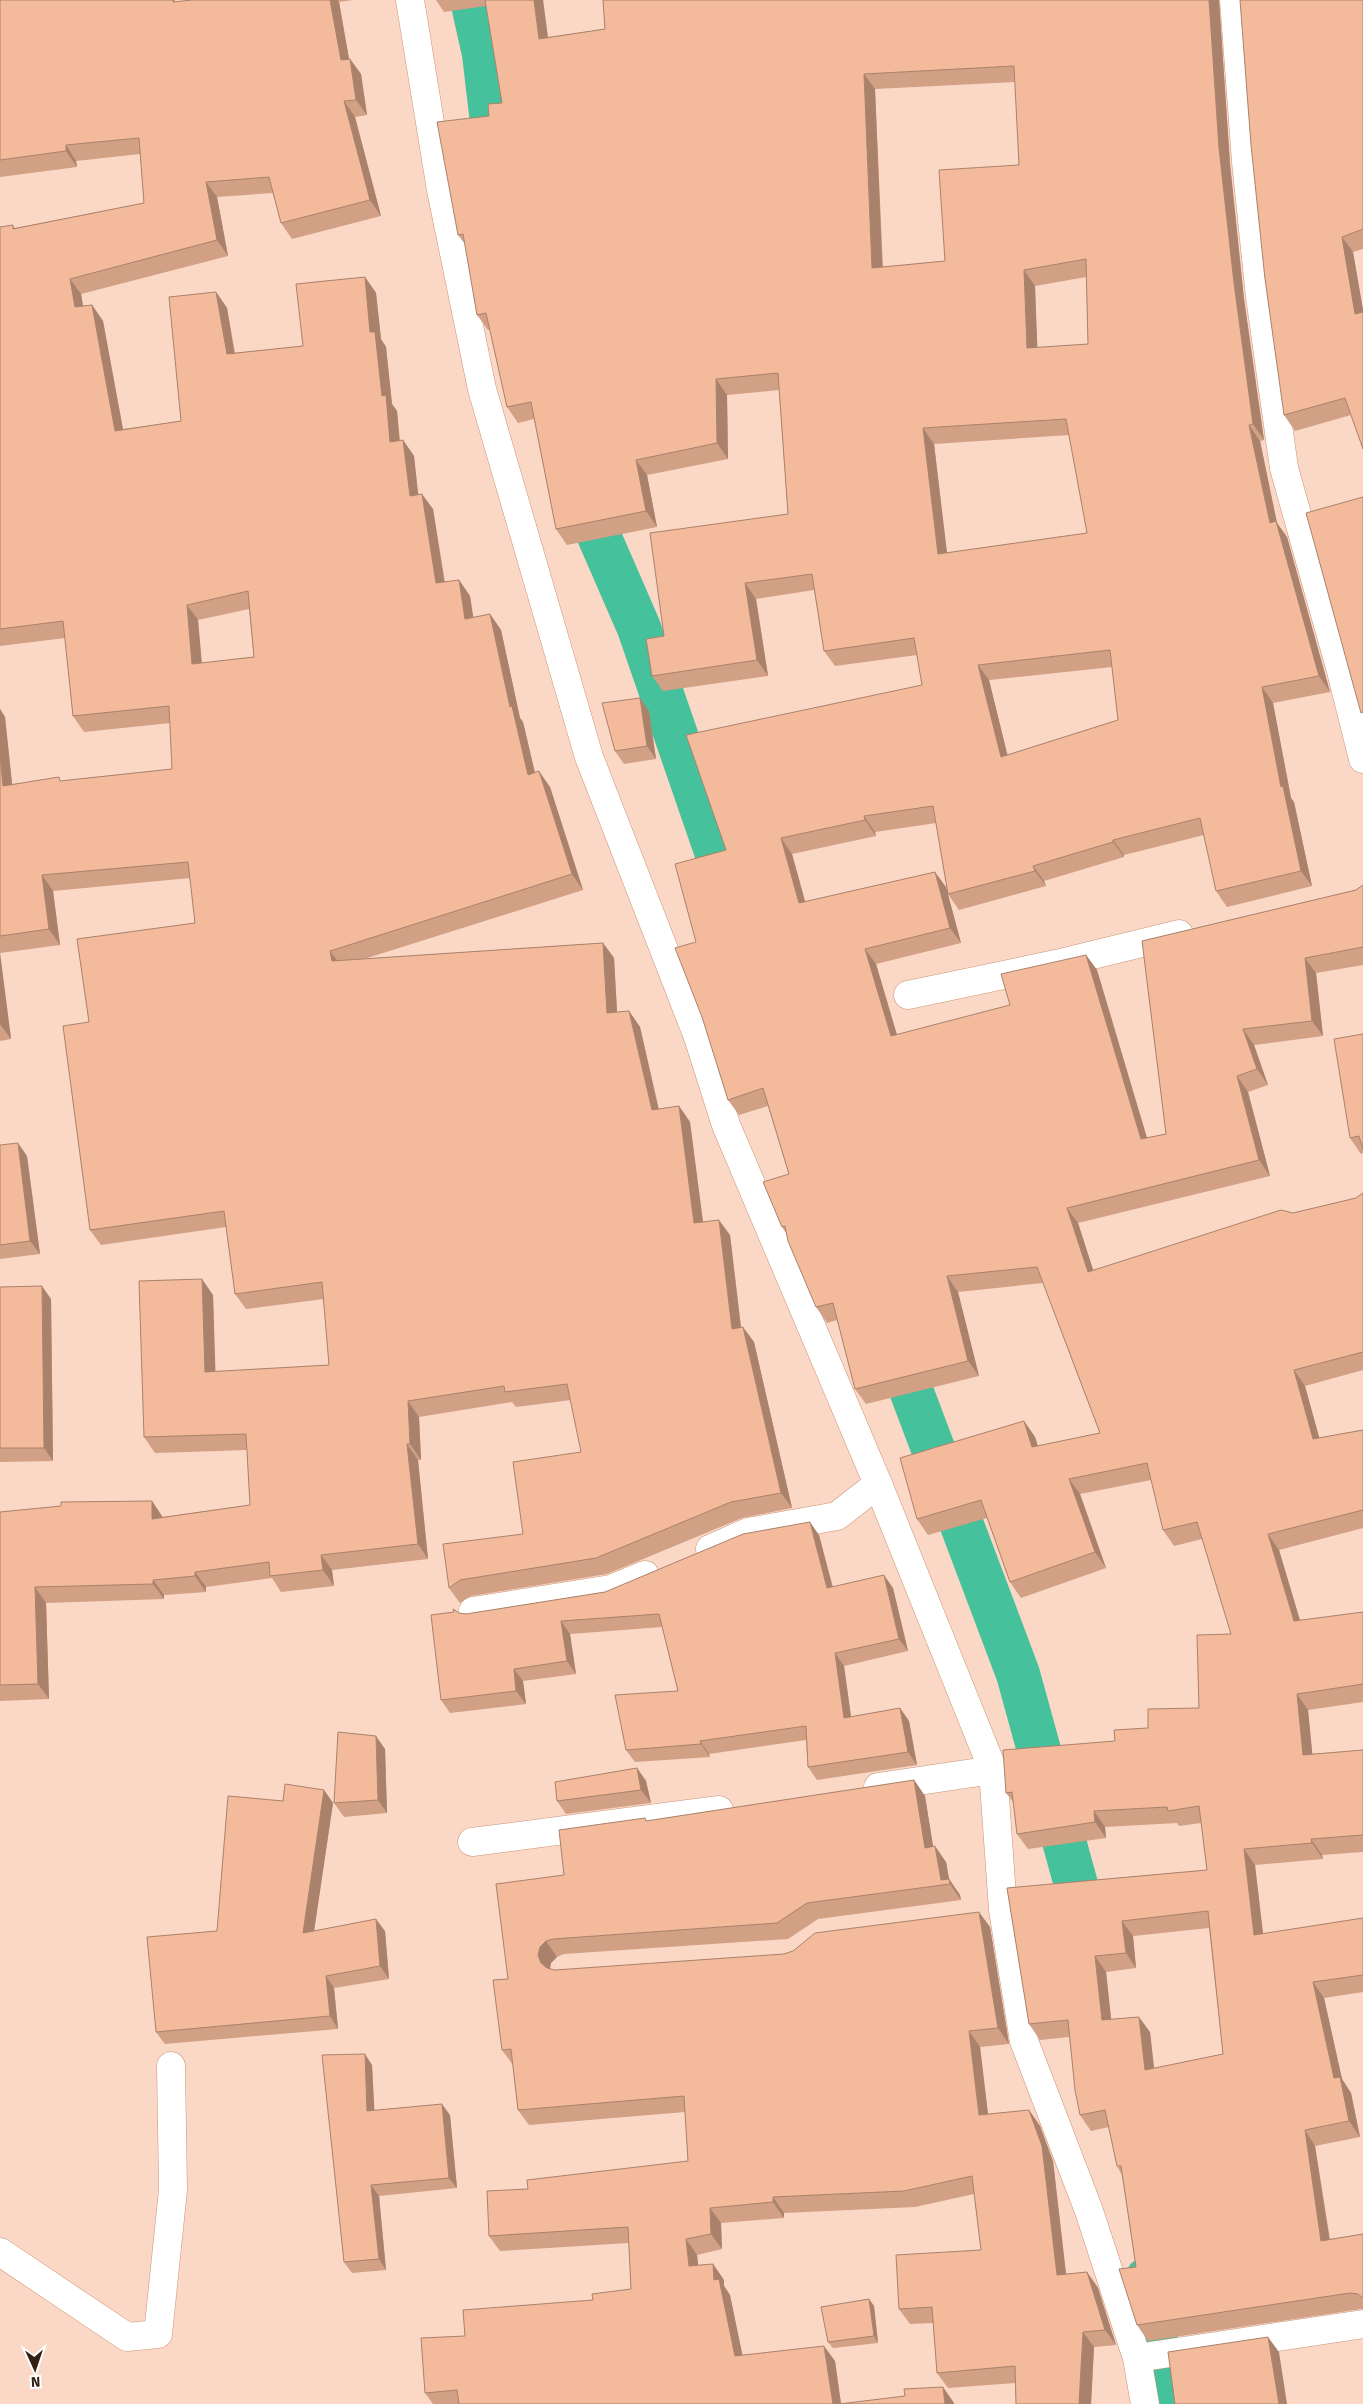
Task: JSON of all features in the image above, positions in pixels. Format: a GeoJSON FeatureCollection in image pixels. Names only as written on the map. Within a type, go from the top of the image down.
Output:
{"type":"FeatureCollection","features":[{"type":"Feature","properties":{"kind":"street"},"geometry":{"type":"LineString","coordinates":[[410,0],[441,190],[482,389],[589,757],[698,1037],[726,1125],[878,1484],[993,1770],[1003,1910],[1024,2041],[1089,2212],[1137,2358],[1145,2404]]}},
{"type":"Feature","properties":{"kind":"street"},"geometry":{"type":"LineString","coordinates":[[1234,0],[1246,162],[1260,297],[1284,468],[1341,671],[1363,759]]}},
{"type":"Feature","properties":{"kind":"street"},"geometry":{"type":"LineString","coordinates":[[908,995],[1056,964],[1204,929]]}},
{"type":"Feature","properties":{"kind":"street"},"geometry":{"type":"LineString","coordinates":[[474,1611],[611,1589],[748,1532],[837,1516],[878,1484]]}},
{"type":"Feature","properties":{"kind":"street"},"geometry":{"type":"LineString","coordinates":[[849,1791],[993,1770]]}},
{"type":"Feature","properties":{"kind":"street"},"geometry":{"type":"LineString","coordinates":[[472,1842],[743,1806]]}},
{"type":"Feature","properties":{"kind":"street"},"geometry":{"type":"LineString","coordinates":[[974,1914],[1003,1910]]}},
{"type":"Feature","properties":{"kind":"street"},"geometry":{"type":"LineString","coordinates":[[0,2252],[127,2337],[158,2334],[172,2190],[171,2066]]}},
{"type":"Feature","properties":{"kind":"street"},"geometry":{"type":"LineString","coordinates":[[1137,2358],[1363,2324]]}},
{"type":"Feature","properties":{"kind":"building"},"geometry":{"type":"Polygon","coordinates":[[[0,0],[173,0],[173,2],[192,0],[330,0],[341,60],[350,59],[356,100],[344,101],[370,200],[281,223],[269,177],[206,182],[217,240],[70,279],[75,307],[92,305],[115,431],[181,421],[169,297],[216,292],[227,354],[303,346],[296,284],[365,277],[370,332],[375,332],[382,396],[386,395],[390,442],[403,440],[410,496],[422,494],[436,583],[459,580],[465,619],[490,614],[510,707],[512,706],[528,775],[539,771],[572,874],[330,951],[332,961],[603,943],[607,1013],[629,1011],[652,1110],[679,1106],[694,1223],[719,1220],[732,1329],[743,1327],[781,1493],[731,1502],[596,1558],[460,1580],[449,1588],[443,1544],[523,1534],[513,1462],[581,1452],[567,1384],[505,1392],[504,1386],[408,1401],[410,1444],[407,1444],[418,1544],[321,1555],[323,1570],[270,1576],[269,1562],[195,1572],[195,1576],[153,1580],[153,1584],[35,1587],[38,1684],[0,1685],[0,1512],[61,1506],[61,1502],[152,1501],[152,1519],[250,1505],[246,1434],[144,1437],[139,1281],[202,1279],[205,1372],[329,1365],[322,1282],[235,1294],[224,1211],[90,1230],[63,1026],[89,1022],[77,939],[195,923],[188,862],[42,875],[49,929],[0,936],[0,755],[3,786],[59,777],[60,781],[172,769],[169,706],[73,716],[63,621],[0,629],[0,227],[13,225],[13,229],[144,203],[139,138],[66,145],[66,151],[0,160],[0,0]],[[248,591],[187,605],[192,664],[254,657],[248,591]]]}},
{"type":"Feature","properties":{"kind":"building"},"geometry":{"type":"Polygon","coordinates":[[[485,0],[534,0],[539,39],[605,29],[603,0],[1209,0],[1219,148],[1234,283],[1253,424],[1249,425],[1270,523],[1276,521],[1319,676],[1262,687],[1281,787],[1283,786],[1301,871],[1216,891],[1200,818],[1113,840],[1113,842],[1033,866],[1035,871],[948,894],[933,806],[864,816],[865,820],[781,838],[799,903],[935,872],[950,928],[865,949],[891,1036],[1010,1005],[1001,974],[1086,955],[1141,1139],[1166,1134],[1142,941],[1356,890],[1363,885],[1363,947],[1305,958],[1312,1021],[1243,1029],[1257,1069],[1237,1076],[1259,1160],[1067,1208],[1088,1272],[1281,1210],[1293,1213],[1356,1198],[1363,1193],[1363,1352],[1294,1370],[1313,1439],[1363,1430],[1363,1510],[1268,1534],[1294,1621],[1363,1612],[1363,1684],[1297,1694],[1303,1755],[1363,1750],[1363,1835],[1311,1839],[1312,1843],[1244,1849],[1254,1935],[1363,1918],[1363,1975],[1313,1982],[1334,2078],[1340,2077],[1349,2121],[1305,2130],[1321,2241],[1363,2234],[1363,2298],[1358,2294],[1350,2293],[1137,2325],[1119,2269],[1136,2267],[1121,2166],[1117,2166],[1105,2110],[1080,2115],[1075,2090],[1068,2020],[1029,2024],[1007,1888],[1207,1870],[1199,1806],[1168,1811],[1167,1807],[1094,1811],[1095,1822],[1017,1834],[1012,1792],[1006,1793],[1003,1750],[1115,1741],[1114,1730],[1148,1728],[1148,1709],[1199,1708],[1197,1635],[1231,1634],[1197,1522],[1163,1530],[1147,1463],[1069,1479],[1095,1552],[1010,1582],[981,1500],[917,1519],[900,1458],[1024,1421],[1032,1447],[1100,1433],[1037,1267],[947,1276],[968,1361],[855,1389],[833,1303],[816,1307],[788,1241],[785,1226],[782,1227],[763,1182],[789,1174],[763,1088],[728,1100],[702,1017],[675,948],[696,942],[675,864],[726,850],[686,735],[922,685],[914,638],[824,651],[812,574],[745,583],[757,660],[652,676],[646,639],[664,636],[650,533],[788,514],[778,373],[716,379],[717,443],[636,460],[646,511],[556,529],[531,402],[507,407],[486,313],[477,315],[463,234],[458,235],[437,122],[489,116],[488,104],[502,103],[485,0]],[[1014,66],[864,74],[872,268],[945,261],[939,170],[1019,165],[1014,66]],[[1086,259],[1024,270],[1027,348],[1088,344],[1086,259]],[[1066,419],[923,428],[938,554],[1087,533],[1066,419]],[[1110,650],[978,665],[1001,757],[1118,720],[1110,650]],[[1208,1911],[1122,1921],[1126,1953],[1095,1956],[1102,2020],[1139,2017],[1145,2070],[1223,2054],[1208,1911]]]}},
{"type":"Feature","properties":{"kind":"building"},"geometry":{"type":"Polygon","coordinates":[[[1240,0],[1363,0],[1363,229],[1342,237],[1355,314],[1363,312],[1363,449],[1345,398],[1284,415],[1265,279],[1251,145],[1240,0]]]}},
{"type":"Feature","properties":{"kind":"building"},"geometry":{"type":"Polygon","coordinates":[[[1363,497],[1363,712],[1361,713],[1306,513],[1363,497]]]}},
{"type":"Feature","properties":{"kind":"building"},"geometry":{"type":"Polygon","coordinates":[[[640,698],[647,746],[615,751],[602,703],[640,698]]]}},
{"type":"Feature","properties":{"kind":"building"},"geometry":{"type":"Polygon","coordinates":[[[1363,1034],[1363,1149],[1359,1136],[1350,1138],[1334,1039],[1363,1034]]]}},
{"type":"Feature","properties":{"kind":"building"},"geometry":{"type":"Polygon","coordinates":[[[18,1143],[30,1241],[0,1245],[0,1145],[18,1143]]]}},
{"type":"Feature","properties":{"kind":"building"},"geometry":{"type":"Polygon","coordinates":[[[42,1286],[44,1448],[0,1448],[0,1287],[42,1286]]]}},
{"type":"Feature","properties":{"kind":"building"},"geometry":{"type":"Polygon","coordinates":[[[810,1522],[827,1588],[884,1575],[899,1639],[835,1653],[844,1718],[900,1708],[908,1752],[808,1767],[806,1726],[700,1741],[701,1744],[626,1750],[615,1695],[678,1691],[659,1614],[561,1621],[567,1661],[514,1669],[516,1691],[441,1700],[431,1615],[454,1612],[453,1609],[459,1613],[466,1614],[605,1592],[743,1534],[810,1522]]]}},
{"type":"Feature","properties":{"kind":"building"},"geometry":{"type":"Polygon","coordinates":[[[338,1732],[376,1736],[378,1800],[334,1803],[338,1732]]]}},
{"type":"Feature","properties":{"kind":"building"},"geometry":{"type":"Polygon","coordinates":[[[637,1768],[641,1790],[557,1801],[555,1782],[637,1768]]]}},
{"type":"Feature","properties":{"kind":"building"},"geometry":{"type":"Polygon","coordinates":[[[914,1780],[925,1848],[935,1846],[941,1880],[949,1879],[950,1884],[807,1903],[777,1923],[553,1939],[546,1941],[540,1947],[538,1955],[541,1963],[547,1968],[555,1970],[784,1954],[793,1951],[815,1933],[979,1912],[998,2028],[969,2031],[979,2115],[1029,2110],[1042,2146],[1057,2275],[1087,2272],[1105,2330],[1083,2332],[1079,2404],[1016,2404],[1015,2366],[937,2373],[932,2307],[899,2309],[896,2255],[981,2250],[972,2176],[904,2191],[773,2197],[773,2202],[710,2208],[711,2234],[686,2239],[689,2266],[713,2264],[714,2280],[719,2279],[735,2356],[824,2346],[833,2404],[459,2404],[457,2390],[425,2393],[421,2338],[465,2336],[463,2310],[593,2300],[592,2294],[631,2289],[628,2227],[489,2236],[487,2191],[528,2189],[527,2180],[688,2161],[684,2096],[518,2110],[511,2049],[502,2050],[493,1980],[508,1979],[496,1884],[564,1875],[559,1830],[645,1818],[646,1821],[914,1780]]]}},
{"type":"Feature","properties":{"kind":"building"},"geometry":{"type":"Polygon","coordinates":[[[285,1784],[324,1790],[303,1933],[376,1919],[380,1966],[326,1976],[330,2016],[156,2032],[147,1937],[217,1931],[228,1796],[283,1801],[285,1784]]]}},
{"type":"Feature","properties":{"kind":"building"},"geometry":{"type":"Polygon","coordinates":[[[365,2054],[367,2111],[442,2104],[449,2178],[371,2185],[379,2259],[344,2262],[322,2055],[365,2054]]]}},
{"type":"Feature","properties":{"kind":"building"},"geometry":{"type":"Polygon","coordinates":[[[869,2299],[874,2336],[828,2342],[821,2307],[869,2299]]]}},
{"type":"Feature","properties":{"kind":"building"},"geometry":{"type":"Polygon","coordinates":[[[1268,2337],[1279,2404],[1175,2404],[1168,2352],[1268,2337]]]}},
{"type":"Feature","properties":{"kind":"building"},"geometry":{"type":"Polygon","coordinates":[[[943,2387],[945,2404],[839,2404],[905,2396],[904,2389],[943,2387]]]}},
{"type":"Feature","properties":{"kind":"waterway"},"geometry":{"type":"LineString","coordinates":[[472,0],[484,54],[497,165]]}},
{"type":"Feature","properties":{"kind":"waterway"},"geometry":{"type":"LineString","coordinates":[[576,483],[639,628],[736,909]]}},
{"type":"Feature","properties":{"kind":"waterway"},"geometry":{"type":"LineString","coordinates":[[891,1337],[1018,1674],[1091,1939]]}},
{"type":"Feature","properties":{"kind":"waterway"},"geometry":{"type":"LineString","coordinates":[[1147,2279],[1165,2404]]}}]}
